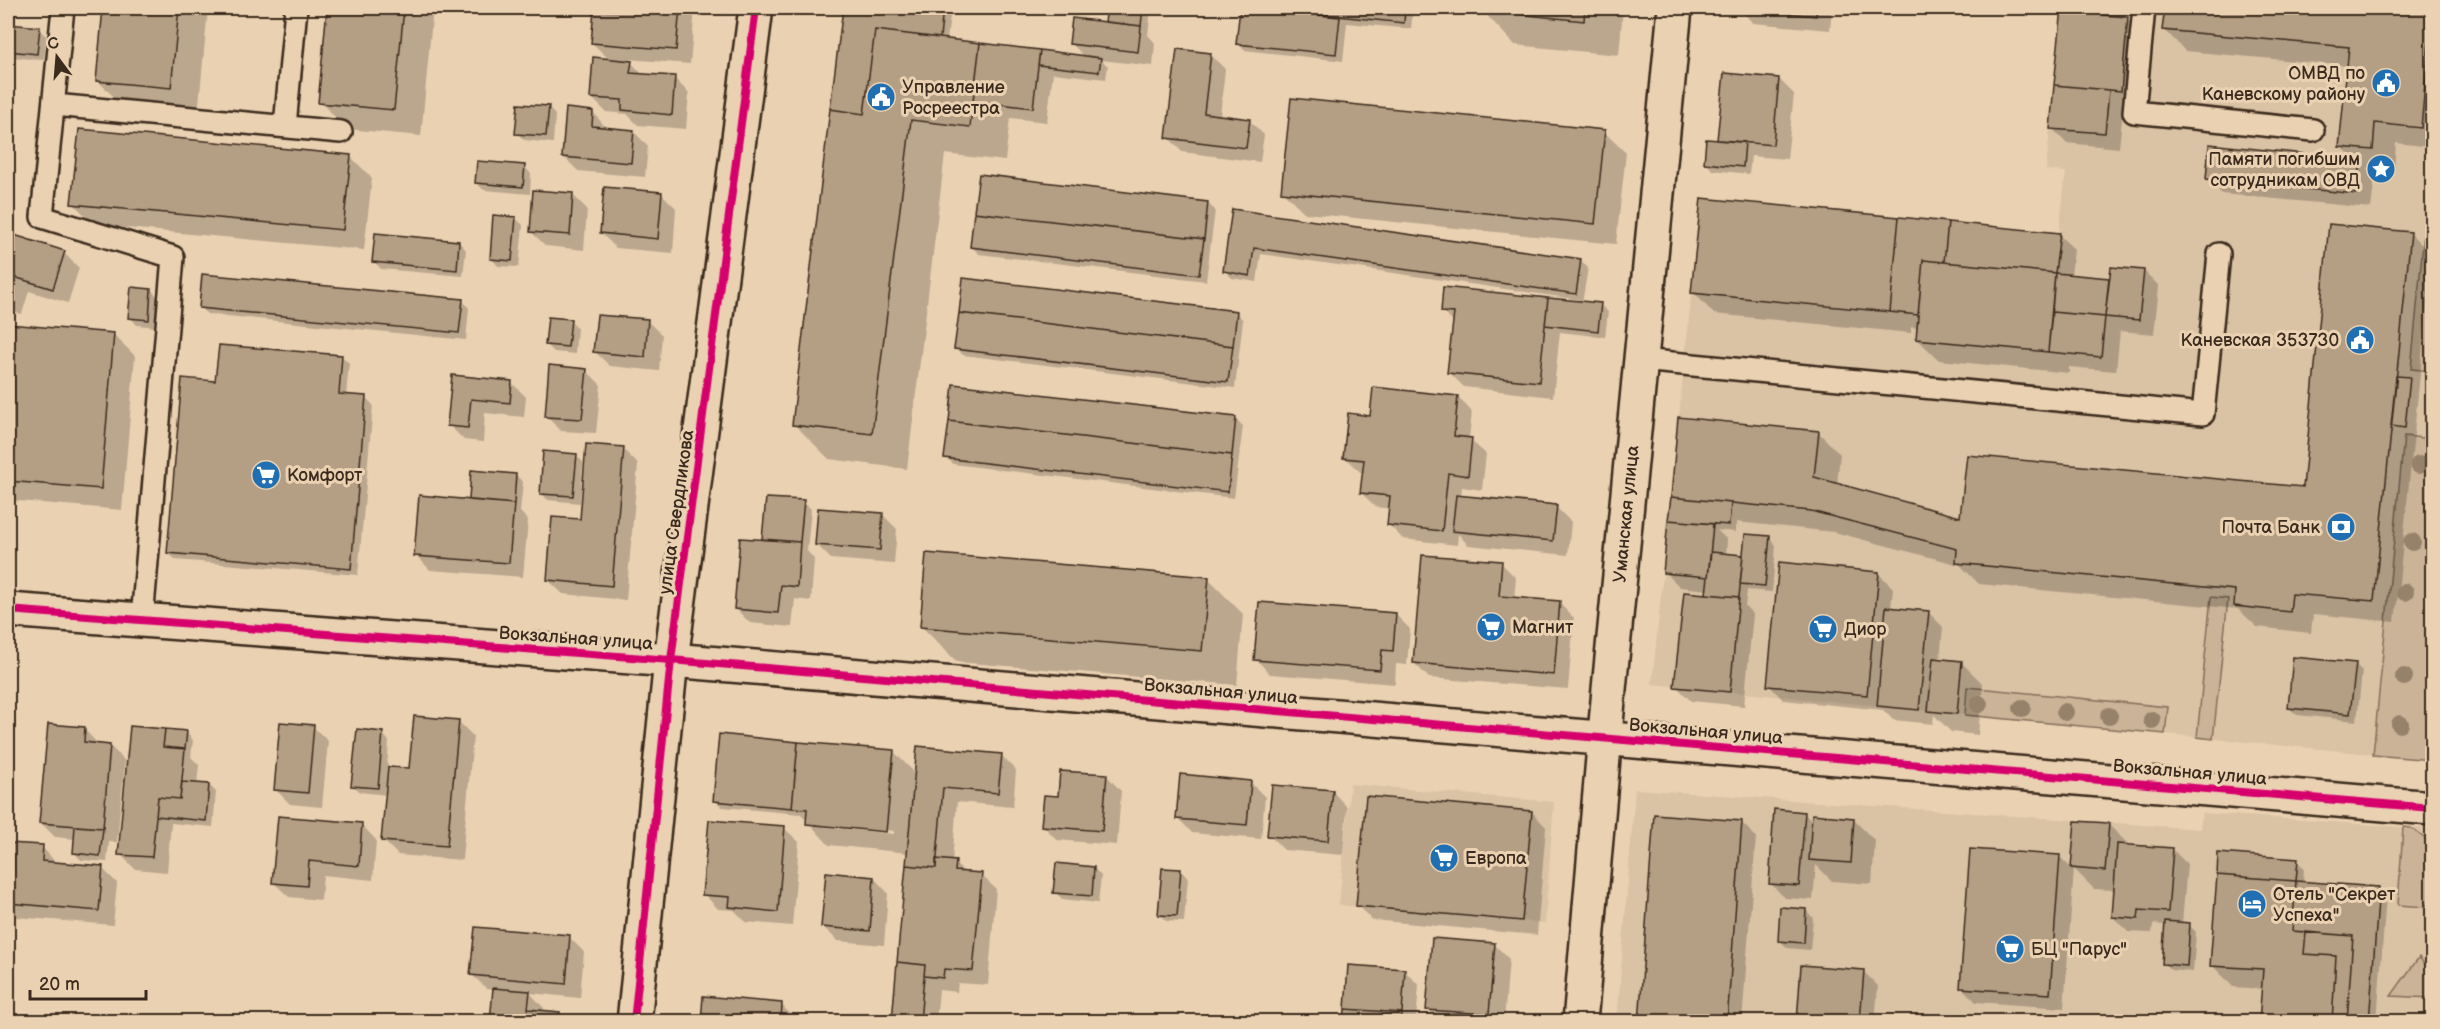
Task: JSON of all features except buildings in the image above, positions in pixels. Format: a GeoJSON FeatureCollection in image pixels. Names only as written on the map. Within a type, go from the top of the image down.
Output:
{"type":"FeatureCollection","features":[{"type":"Feature","properties":{"kind":"street","name":"улица Свердликова"},"geometry":{"type":"LineString","coordinates":[[634,1022],[671,660],[756,8]]}},
{"type":"Feature","properties":{"kind":"street","name":"Уманская улица"},"geometry":{"type":"LineString","coordinates":[[1580,1022],[1604,737],[1675,8]]}},
{"type":"Feature","properties":{"kind":"street","name":"Вокзальная улица"},"geometry":{"type":"LineString","coordinates":[[8,610],[671,660],[2433,808]]}},
{"type":"Feature","properties":{"kind":"lane"},"geometry":{"type":"LineString","coordinates":[[63,8],[42,217],[173,256],[142,620]]}},
{"type":"Feature","properties":{"kind":"lane"},"geometry":{"type":"LineString","coordinates":[[285,126],[296,8]]}},
{"type":"Feature","properties":{"kind":"lane"},"geometry":{"type":"LineString","coordinates":[[2144,8],[2134,112],[2313,130]]}},
{"type":"Feature","properties":{"kind":"lane"},"geometry":{"type":"LineString","coordinates":[[54,105],[341,132]]}},
{"type":"Feature","properties":{"kind":"lane"},"geometry":{"type":"LineString","coordinates":[[1641,360],[2203,414],[2219,254]]}},
{"type":"Feature","properties":{"kind":"shaded area"},"geometry":{"type":"Polygon","coordinates":[[[2062,8],[2432,8],[2432,760],[1652,684],[1701,198],[2059,233],[2066,172],[2046,170],[2062,8]]]}},
{"type":"Feature","properties":{"kind":"shaded area"},"geometry":{"type":"Polygon","coordinates":[[[2424,233],[2432,234],[2432,371],[2411,369],[2424,233]]]}},
{"type":"Feature","properties":{"kind":"shaded area"},"geometry":{"type":"Polygon","coordinates":[[[2404,436],[2432,439],[2432,760],[2373,755],[2404,436]]]}},
{"type":"Feature","properties":{"kind":"shaded area"},"geometry":{"type":"Polygon","coordinates":[[[2211,597],[2228,599],[2213,739],[2197,737],[2211,597]]]}},
{"type":"Feature","properties":{"kind":"shaded area"},"geometry":{"type":"Polygon","coordinates":[[[1967,687],[2168,707],[2165,734],[1965,715],[1967,687]]]}},
{"type":"Feature","properties":{"kind":"shaded area","name":"Европа"},"geometry":{"type":"Polygon","coordinates":[[[1350,784],[1554,802],[1545,923],[1339,905],[1350,784]]]}},
{"type":"Feature","properties":{"kind":"shaded area"},"geometry":{"type":"Polygon","coordinates":[[[1635,789],[2200,829],[2202,813],[2432,829],[2432,1021],[1617,1022],[1635,789]]]}},
{"type":"Feature","properties":{"kind":"shaded area"},"geometry":{"type":"Polygon","coordinates":[[[2403,827],[2411,828],[2432,844],[2432,899],[2425,907],[2398,905],[2403,827]]]}},
{"type":"Feature","properties":{"kind":"shaded area"},"geometry":{"type":"Polygon","coordinates":[[[2419,957],[2432,974],[2432,998],[2391,996],[2419,957]]]}},
{"type":"Feature","properties":{"kind":"cycle path"},"geometry":{"type":"LineString","coordinates":[[634,1022],[671,660],[756,8]]}},
{"type":"Feature","properties":{"kind":"cycle path"},"geometry":{"type":"LineString","coordinates":[[8,610],[671,660],[2432,808]]}},
{"type":"Feature","properties":{"kind":"place","name":"ОМВД по Каневскому району"},"geometry":{"type":"Point","coordinates":[2386,83]}},
{"type":"Feature","properties":{"kind":"place","name":"Управление Росреестра"},"geometry":{"type":"Point","coordinates":[881,97]}},
{"type":"Feature","properties":{"kind":"place","name":"Памяти погибшим сотрудникам ОВД"},"geometry":{"type":"Point","coordinates":[2381,169]}},
{"type":"Feature","properties":{"kind":"place","name":"Каневская 353730"},"geometry":{"type":"Point","coordinates":[2360,340]}},
{"type":"Feature","properties":{"kind":"place","name":"Комфорт"},"geometry":{"type":"Point","coordinates":[266,475]}},
{"type":"Feature","properties":{"kind":"place","name":"Почта Банк"},"geometry":{"type":"Point","coordinates":[2341,527]}},
{"type":"Feature","properties":{"kind":"place","name":"Магнит"},"geometry":{"type":"Point","coordinates":[1491,627]}},
{"type":"Feature","properties":{"kind":"place","name":"Диор"},"geometry":{"type":"Point","coordinates":[1823,629]}},
{"type":"Feature","properties":{"kind":"place","name":"Европа"},"geometry":{"type":"Point","coordinates":[1444,858]}},
{"type":"Feature","properties":{"kind":"place","name":"Отель \"Секрет Успеха\""},"geometry":{"type":"Point","coordinates":[2252,904]}},
{"type":"Feature","properties":{"kind":"place","name":"БЦ \"Парус\""},"geometry":{"type":"Point","coordinates":[2010,949]}}]}
